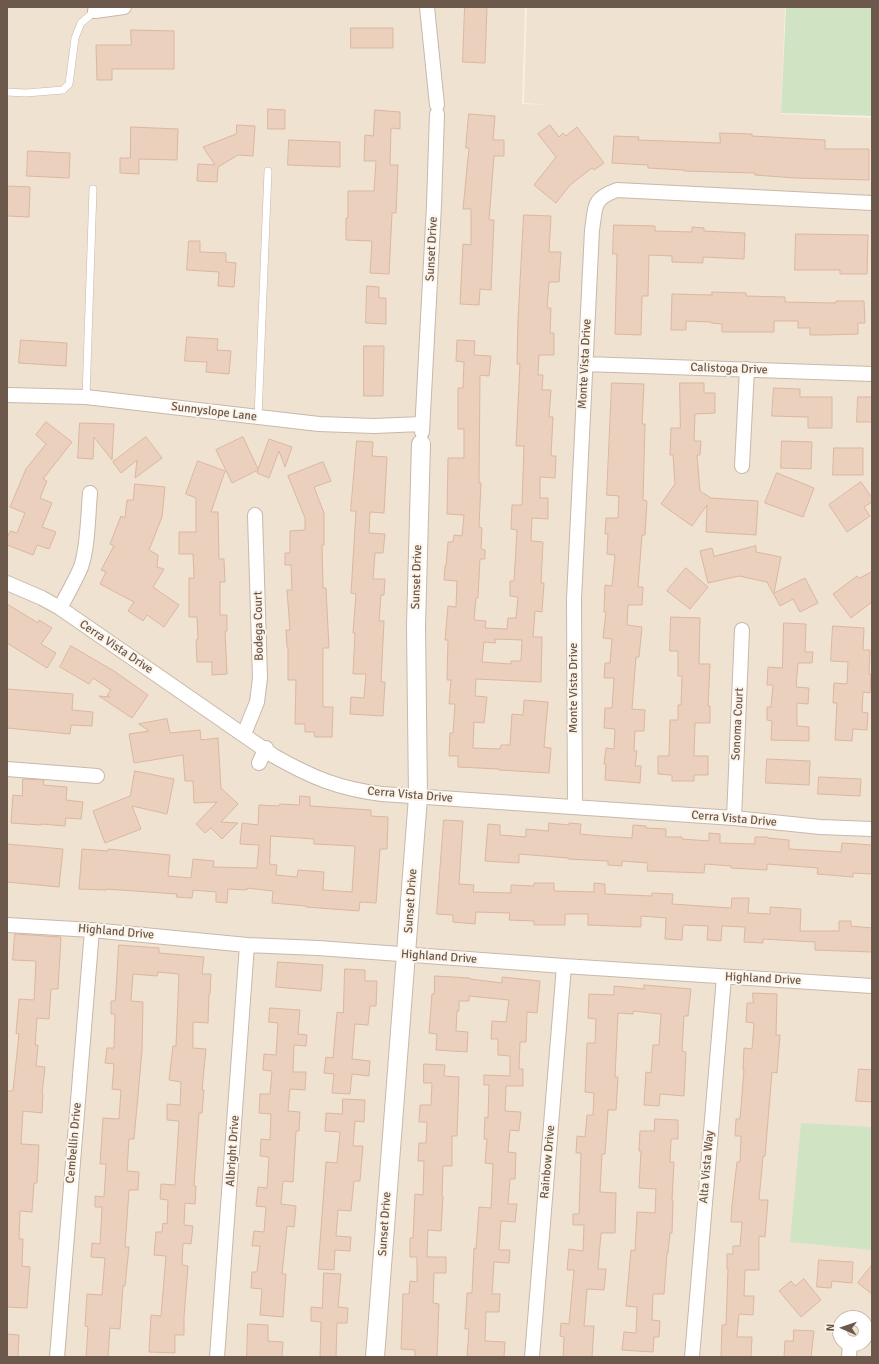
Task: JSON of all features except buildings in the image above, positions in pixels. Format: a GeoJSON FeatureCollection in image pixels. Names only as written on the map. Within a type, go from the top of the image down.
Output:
{"type":"FeatureCollection","features":[{"type":"Feature","properties":{"kind":"street"},"geometry":{"type":"LineString","coordinates":[[95,11],[124,7]]}},
{"type":"Feature","properties":{"kind":"street","name":"Sunset Drive"},"geometry":{"type":"LineString","coordinates":[[375,1357],[418,797],[416,611],[421,433],[434,205],[437,109],[427,7]]}},
{"type":"Feature","properties":{"kind":"street","name":"Monte Vista Drive"},"geometry":{"type":"LineString","coordinates":[[575,807],[574,599],[592,230],[596,203],[603,195],[617,190],[872,203]]}},
{"type":"Feature","properties":{"kind":"street","name":"Calistoga Drive"},"geometry":{"type":"LineString","coordinates":[[585,364],[872,374]]}},
{"type":"Feature","properties":{"kind":"street"},"geometry":{"type":"LineString","coordinates":[[742,466],[747,369]]}},
{"type":"Feature","properties":{"kind":"street","name":"Sunnyslope Lane"},"geometry":{"type":"LineString","coordinates":[[7,395],[86,397],[319,424],[374,426],[421,433]]}},
{"type":"Feature","properties":{"kind":"street"},"geometry":{"type":"LineString","coordinates":[[60,608],[81,566],[84,552],[90,493]]}},
{"type":"Feature","properties":{"kind":"street","name":"Bodega Court"},"geometry":{"type":"LineString","coordinates":[[244,734],[257,702],[260,678],[255,515]]}},
{"type":"Feature","properties":{"kind":"street","name":"Cerra Vista Drive"},"geometry":{"type":"LineString","coordinates":[[7,583],[42,598],[60,608],[266,748],[274,756],[302,772],[327,782],[363,792],[418,797],[734,818],[820,827],[872,829]]}},
{"type":"Feature","properties":{"kind":"street","name":"Sonoma Court"},"geometry":{"type":"LineString","coordinates":[[734,818],[742,630]]}},
{"type":"Feature","properties":{"kind":"street"},"geometry":{"type":"LineString","coordinates":[[259,763],[266,748]]}},
{"type":"Feature","properties":{"kind":"street"},"geometry":{"type":"LineString","coordinates":[[7,769],[97,776]]}},
{"type":"Feature","properties":{"kind":"street","name":"Highland Drive"},"geometry":{"type":"LineString","coordinates":[[7,925],[92,930],[247,945],[318,948],[872,986]]}},
{"type":"Feature","properties":{"kind":"street","name":"Cembellin Drive"},"geometry":{"type":"LineString","coordinates":[[57,1357],[92,930]]}},
{"type":"Feature","properties":{"kind":"street","name":"Albright Drive"},"geometry":{"type":"LineString","coordinates":[[217,1357],[247,945]]}},
{"type":"Feature","properties":{"kind":"street","name":"Rainbow Drive"},"geometry":{"type":"LineString","coordinates":[[532,1357],[564,966]]}},
{"type":"Feature","properties":{"kind":"street","name":"Alta Vista Way"},"geometry":{"type":"LineString","coordinates":[[692,1357],[724,977]]}},
{"type":"Feature","properties":{"kind":"lane"},"geometry":{"type":"LineString","coordinates":[[7,92],[26,93],[63,90],[69,84],[76,38],[81,22],[95,11]]}},
{"type":"Feature","properties":{"kind":"lane"},"geometry":{"type":"LineString","coordinates":[[258,417],[268,171]]}},
{"type":"Feature","properties":{"kind":"lane"},"geometry":{"type":"LineString","coordinates":[[86,397],[93,188]]}},
{"type":"Feature","properties":{"kind":"shaded area"},"geometry":{"type":"Polygon","coordinates":[[[7,7],[525,7],[522,104],[550,105],[524,103],[527,7],[785,7],[781,114],[872,118],[872,1357],[7,1357],[7,7]]]}},
{"type":"Feature","properties":{"kind":"green space"},"geometry":{"type":"Polygon","coordinates":[[[786,7],[872,7],[872,116],[781,113],[786,7]]]}},
{"type":"Feature","properties":{"kind":"green space"},"geometry":{"type":"Polygon","coordinates":[[[801,1123],[872,1127],[872,1250],[790,1242],[801,1123]]]}}]}
